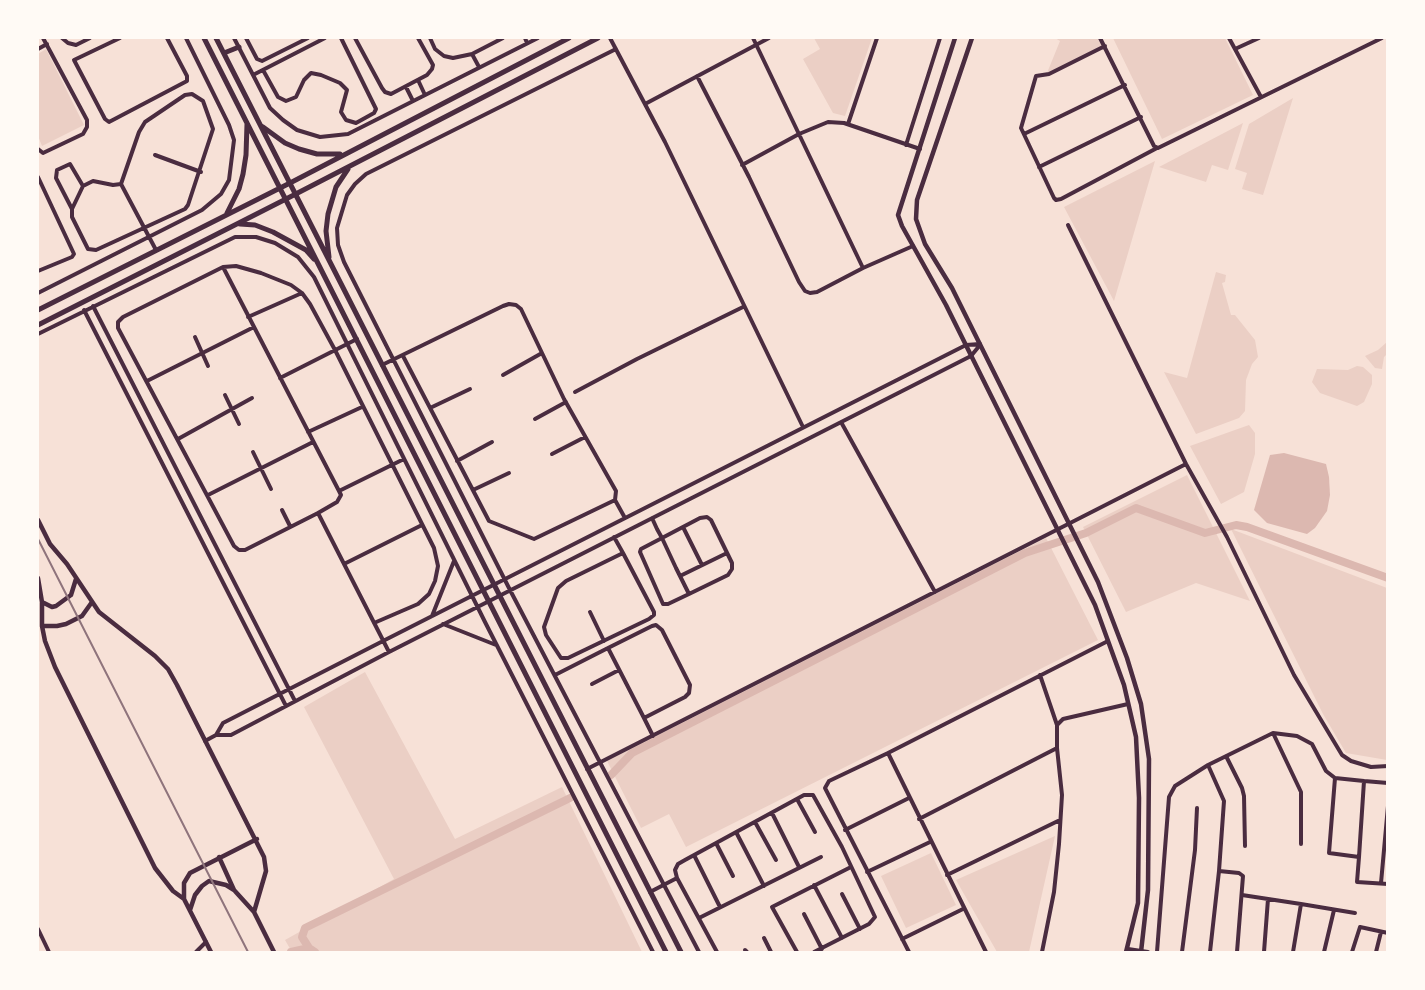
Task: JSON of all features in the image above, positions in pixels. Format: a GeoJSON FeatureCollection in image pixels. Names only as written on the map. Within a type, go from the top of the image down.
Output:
{"type":"FeatureCollection","features":[{"type":"Feature","properties":{"kind":"main road"},"geometry":{"type":"LineString","coordinates":[[204,38],[666,952]]}},
{"type":"Feature","properties":{"kind":"main road"},"geometry":{"type":"LineString","coordinates":[[216,38],[681,952]]}},
{"type":"Feature","properties":{"kind":"main road"},"geometry":{"type":"LineString","coordinates":[[38,310],[290,183],[569,38]]}},
{"type":"Feature","properties":{"kind":"main road"},"geometry":{"type":"LineString","coordinates":[[38,325],[598,38]]}},
{"type":"Feature","properties":{"kind":"main road"},"geometry":{"type":"LineString","coordinates":[[224,53],[239,47]]}},
{"type":"Feature","properties":{"kind":"main road"},"geometry":{"type":"LineString","coordinates":[[226,215],[239,189],[243,174],[247,122]]}},
{"type":"Feature","properties":{"kind":"main road"},"geometry":{"type":"LineString","coordinates":[[260,124],[278,138],[299,149],[331,156],[346,154]]}},
{"type":"Feature","properties":{"kind":"main road"},"geometry":{"type":"LineString","coordinates":[[330,261],[326,231],[329,208],[336,187],[350,166]]}},
{"type":"Feature","properties":{"kind":"main road"},"geometry":{"type":"LineString","coordinates":[[238,224],[255,225],[273,232],[306,250],[319,264]]}},
{"type":"Feature","properties":{"kind":"street"},"geometry":{"type":"LineString","coordinates":[[38,149],[43,153],[83,134],[87,127],[87,120],[43,38]]}},
{"type":"Feature","properties":{"kind":"street"},"geometry":{"type":"LineString","coordinates":[[62,38],[76,45],[90,38]]}},
{"type":"Feature","properties":{"kind":"street"},"geometry":{"type":"LineString","coordinates":[[120,38],[74,60],[105,119],[109,122],[187,81],[187,76],[167,38]]}},
{"type":"Feature","properties":{"kind":"street"},"geometry":{"type":"LineString","coordinates":[[38,293],[202,210],[212,203],[229,180],[234,140],[230,125],[186,38]]}},
{"type":"Feature","properties":{"kind":"street"},"geometry":{"type":"LineString","coordinates":[[234,38],[270,108],[297,130],[313,136],[348,134],[538,38]]}},
{"type":"Feature","properties":{"kind":"street"},"geometry":{"type":"LineString","coordinates":[[246,38],[257,59],[262,61],[308,38]]}},
{"type":"Feature","properties":{"kind":"street"},"geometry":{"type":"LineString","coordinates":[[253,75],[325,38]]}},
{"type":"Feature","properties":{"kind":"street"},"geometry":{"type":"LineString","coordinates":[[263,70],[278,97],[286,101],[296,97],[304,80],[311,73],[340,83],[347,90],[341,112],[346,120],[357,123],[374,113],[376,109],[341,38]]}},
{"type":"Feature","properties":{"kind":"street"},"geometry":{"type":"LineString","coordinates":[[355,38],[385,92],[391,94],[430,73],[433,65],[418,38]]}},
{"type":"Feature","properties":{"kind":"street"},"geometry":{"type":"LineString","coordinates":[[430,38],[435,49],[444,56],[453,58],[472,54],[503,38]]}},
{"type":"Feature","properties":{"kind":"street"},"geometry":{"type":"LineString","coordinates":[[525,38],[528,43]]}},
{"type":"Feature","properties":{"kind":"street"},"geometry":{"type":"LineString","coordinates":[[610,38],[645,104],[803,427]]}},
{"type":"Feature","properties":{"kind":"street"},"geometry":{"type":"LineString","coordinates":[[753,38],[863,268]]}},
{"type":"Feature","properties":{"kind":"street"},"geometry":{"type":"LineString","coordinates":[[645,104],[769,38]]}},
{"type":"Feature","properties":{"kind":"street"},"geometry":{"type":"LineString","coordinates":[[848,124],[877,38]]}},
{"type":"Feature","properties":{"kind":"street"},"geometry":{"type":"LineString","coordinates":[[906,145],[940,38]]}},
{"type":"Feature","properties":{"kind":"street"},"geometry":{"type":"LineString","coordinates":[[955,38],[898,213],[900,221],[966,345],[1069,552],[1109,640],[1136,737],[1138,903],[1127,951],[1148,952]]}},
{"type":"Feature","properties":{"kind":"street"},"geometry":{"type":"LineString","coordinates":[[972,38],[917,200],[919,231],[952,288],[1098,582],[1127,658],[1141,704],[1149,759],[1148,890],[1141,952]]}},
{"type":"Feature","properties":{"kind":"street"},"geometry":{"type":"LineString","coordinates":[[1100,38],[1157,148]]}},
{"type":"Feature","properties":{"kind":"street"},"geometry":{"type":"LineString","coordinates":[[1229,38],[1261,97]]}},
{"type":"Feature","properties":{"kind":"street"},"geometry":{"type":"LineString","coordinates":[[1235,49],[1259,38]]}},
{"type":"Feature","properties":{"kind":"street"},"geometry":{"type":"LineString","coordinates":[[1105,46],[1049,74],[1036,76],[1021,124],[1053,198],[1059,200],[1157,148],[1382,38]]}},
{"type":"Feature","properties":{"kind":"street"},"geometry":{"type":"LineString","coordinates":[[38,49],[47,44]]}},
{"type":"Feature","properties":{"kind":"street"},"geometry":{"type":"LineString","coordinates":[[616,49],[366,174],[346,195],[337,228],[338,246],[510,590],[699,952]]}},
{"type":"Feature","properties":{"kind":"street"},"geometry":{"type":"LineString","coordinates":[[472,54],[479,68]]}},
{"type":"Feature","properties":{"kind":"street"},"geometry":{"type":"LineString","coordinates":[[697,76],[805,291],[818,292],[863,268],[913,246]]}},
{"type":"Feature","properties":{"kind":"street"},"geometry":{"type":"LineString","coordinates":[[418,80],[425,95]]}},
{"type":"Feature","properties":{"kind":"street"},"geometry":{"type":"LineString","coordinates":[[1024,134],[1125,85]]}},
{"type":"Feature","properties":{"kind":"street"},"geometry":{"type":"LineString","coordinates":[[406,87],[413,101]]}},
{"type":"Feature","properties":{"kind":"street"},"geometry":{"type":"LineString","coordinates":[[192,94],[203,101],[213,129],[192,198],[185,209],[96,250],[91,250],[85,246],[72,217],[72,209],[83,186],[93,181],[112,185],[121,184],[139,132],[145,122],[186,95],[192,94]]}},
{"type":"Feature","properties":{"kind":"street"},"geometry":{"type":"LineString","coordinates":[[1039,166],[1141,117]]}},
{"type":"Feature","properties":{"kind":"street"},"geometry":{"type":"LineString","coordinates":[[742,165],[799,134],[828,122],[848,124],[920,149]]}},
{"type":"Feature","properties":{"kind":"street"},"geometry":{"type":"LineString","coordinates":[[155,155],[201,172]]}},
{"type":"Feature","properties":{"kind":"street"},"geometry":{"type":"LineString","coordinates":[[72,209],[56,178],[57,170],[70,164],[83,186]]}},
{"type":"Feature","properties":{"kind":"street"},"geometry":{"type":"LineString","coordinates":[[38,177],[74,251],[72,257],[38,271]]}},
{"type":"Feature","properties":{"kind":"street"},"geometry":{"type":"LineString","coordinates":[[121,184],[156,250]]}},
{"type":"Feature","properties":{"kind":"street"},"geometry":{"type":"LineString","coordinates":[[1068,225],[1186,464],[1227,537],[1294,675],[1342,755],[1351,761],[1371,767],[1388,766]]}},
{"type":"Feature","properties":{"kind":"street"},"geometry":{"type":"LineString","coordinates":[[38,334],[235,237],[256,237],[275,243],[298,257],[314,277],[496,645],[653,952]]}},
{"type":"Feature","properties":{"kind":"street"},"geometry":{"type":"LineString","coordinates":[[223,267],[341,495],[337,502],[245,550],[239,550],[234,546],[118,328],[118,322],[123,317],[223,267],[236,266],[261,273],[291,285],[302,293],[335,350],[434,548],[438,566],[429,594],[418,604],[374,624]]}},
{"type":"Feature","properties":{"kind":"street"},"geometry":{"type":"LineString","coordinates":[[248,317],[302,293]]}},
{"type":"Feature","properties":{"kind":"street"},"geometry":{"type":"LineString","coordinates":[[382,365],[509,304],[516,305],[521,309],[566,402],[616,490],[615,500],[625,518]]}},
{"type":"Feature","properties":{"kind":"street"},"geometry":{"type":"LineString","coordinates":[[93,306],[295,701]]}},
{"type":"Feature","properties":{"kind":"street"},"geometry":{"type":"LineString","coordinates":[[575,392],[743,306]]}},
{"type":"Feature","properties":{"kind":"street"},"geometry":{"type":"LineString","coordinates":[[84,310],[286,706]]}},
{"type":"Feature","properties":{"kind":"street"},"geometry":{"type":"LineString","coordinates":[[147,381],[254,327]]}},
{"type":"Feature","properties":{"kind":"street"},"geometry":{"type":"LineString","coordinates":[[195,337],[208,366]]}},
{"type":"Feature","properties":{"kind":"street"},"geometry":{"type":"LineString","coordinates":[[280,378],[357,339]]}},
{"type":"Feature","properties":{"kind":"street"},"geometry":{"type":"LineString","coordinates":[[205,741],[216,735],[224,723],[431,616],[966,345],[980,344]]}},
{"type":"Feature","properties":{"kind":"street"},"geometry":{"type":"LineString","coordinates":[[216,735],[231,735],[443,624],[971,356],[980,344]]}},
{"type":"Feature","properties":{"kind":"street"},"geometry":{"type":"LineString","coordinates":[[503,375],[542,353]]}},
{"type":"Feature","properties":{"kind":"street"},"geometry":{"type":"LineString","coordinates":[[403,356],[489,521],[534,539],[615,500]]}},
{"type":"Feature","properties":{"kind":"street"},"geometry":{"type":"LineString","coordinates":[[430,408],[470,389]]}},
{"type":"Feature","properties":{"kind":"street"},"geometry":{"type":"LineString","coordinates":[[225,395],[239,424]]}},
{"type":"Feature","properties":{"kind":"street"},"geometry":{"type":"LineString","coordinates":[[178,439],[252,398]]}},
{"type":"Feature","properties":{"kind":"street"},"geometry":{"type":"LineString","coordinates":[[535,419],[566,402]]}},
{"type":"Feature","properties":{"kind":"street"},"geometry":{"type":"LineString","coordinates":[[308,432],[363,407]]}},
{"type":"Feature","properties":{"kind":"street"},"geometry":{"type":"LineString","coordinates":[[841,422],[935,592]]}},
{"type":"Feature","properties":{"kind":"street"},"geometry":{"type":"LineString","coordinates":[[552,454],[585,437]]}},
{"type":"Feature","properties":{"kind":"street"},"geometry":{"type":"LineString","coordinates":[[208,495],[313,442]]}},
{"type":"Feature","properties":{"kind":"street"},"geometry":{"type":"LineString","coordinates":[[457,461],[492,442]]}},
{"type":"Feature","properties":{"kind":"street"},"geometry":{"type":"LineString","coordinates":[[253,452],[272,489]]}},
{"type":"Feature","properties":{"kind":"street"},"geometry":{"type":"LineString","coordinates":[[339,491],[404,459]]}},
{"type":"Feature","properties":{"kind":"street"},"geometry":{"type":"LineString","coordinates":[[587,770],[935,592],[1059,532],[1186,464]]}},
{"type":"Feature","properties":{"kind":"street"},"geometry":{"type":"LineString","coordinates":[[473,490],[510,473]]}},
{"type":"Feature","properties":{"kind":"street"},"geometry":{"type":"LineString","coordinates":[[282,510],[290,526]]}},
{"type":"Feature","properties":{"kind":"street"},"geometry":{"type":"LineString","coordinates":[[318,513],[389,652]]}},
{"type":"Feature","properties":{"kind":"street"},"geometry":{"type":"LineString","coordinates":[[652,518],[689,594]]}},
{"type":"Feature","properties":{"kind":"street"},"geometry":{"type":"LineString","coordinates":[[700,518],[709,519],[732,567],[728,575],[666,605],[662,602],[639,554],[641,549],[683,527],[700,518]]}},
{"type":"Feature","properties":{"kind":"street"},"geometry":{"type":"LineString","coordinates":[[38,520],[50,544],[67,564],[99,612],[168,669],[257,839],[264,857],[266,871],[254,912]]}},
{"type":"Feature","properties":{"kind":"street"},"geometry":{"type":"LineString","coordinates":[[344,564],[422,525]]}},
{"type":"Feature","properties":{"kind":"street"},"geometry":{"type":"LineString","coordinates":[[683,527],[702,565]]}},
{"type":"Feature","properties":{"kind":"street"},"geometry":{"type":"LineString","coordinates":[[614,537],[654,615],[568,658],[561,658],[546,635],[544,627],[556,592],[561,585],[622,553]]}},
{"type":"Feature","properties":{"kind":"street"},"geometry":{"type":"LineString","coordinates":[[680,576],[727,553]]}},
{"type":"Feature","properties":{"kind":"street"},"geometry":{"type":"LineString","coordinates":[[431,616],[454,560]]}},
{"type":"Feature","properties":{"kind":"street"},"geometry":{"type":"LineString","coordinates":[[38,578],[42,602],[42,626],[55,667],[155,868],[172,891],[184,899],[211,952]]}},
{"type":"Feature","properties":{"kind":"street"},"geometry":{"type":"LineString","coordinates":[[42,602],[52,607],[56,606],[71,595],[76,579]]}},
{"type":"Feature","properties":{"kind":"street"},"geometry":{"type":"LineString","coordinates":[[42,626],[66,624],[82,615],[92,602]]}},
{"type":"Feature","properties":{"kind":"street"},"geometry":{"type":"LineString","coordinates":[[590,612],[604,641]]}},
{"type":"Feature","properties":{"kind":"street"},"geometry":{"type":"LineString","coordinates":[[443,624],[496,645]]}},
{"type":"Feature","properties":{"kind":"street"},"geometry":{"type":"LineString","coordinates":[[555,675],[656,625],[660,627],[667,639],[691,689],[685,697],[644,718]]}},
{"type":"Feature","properties":{"kind":"street"},"geometry":{"type":"LineString","coordinates":[[909,952],[826,793],[826,784],[1109,640]]}},
{"type":"Feature","properties":{"kind":"street"},"geometry":{"type":"LineString","coordinates":[[608,648],[652,736]]}},
{"type":"Feature","properties":{"kind":"street"},"geometry":{"type":"LineString","coordinates":[[592,684],[619,670]]}},
{"type":"Feature","properties":{"kind":"street"},"geometry":{"type":"LineString","coordinates":[[1040,675],[1057,726],[1062,795],[1054,892],[1042,952]]}},
{"type":"Feature","properties":{"kind":"street"},"geometry":{"type":"LineString","coordinates":[[1057,726],[1063,719],[1128,704]]}},
{"type":"Feature","properties":{"kind":"street"},"geometry":{"type":"LineString","coordinates":[[1273,733],[1301,792],[1301,844]]}},
{"type":"Feature","properties":{"kind":"street"},"geometry":{"type":"LineString","coordinates":[[1156,952],[1170,797],[1175,786],[1180,782],[1208,765],[1273,733],[1297,736],[1312,744],[1326,771],[1335,778],[1388,783]]}},
{"type":"Feature","properties":{"kind":"street"},"geometry":{"type":"LineString","coordinates":[[919,819],[1057,748]]}},
{"type":"Feature","properties":{"kind":"street"},"geometry":{"type":"LineString","coordinates":[[888,753],[985,952]]}},
{"type":"Feature","properties":{"kind":"street"},"geometry":{"type":"LineString","coordinates":[[1226,756],[1244,796],[1245,846]]}},
{"type":"Feature","properties":{"kind":"street"},"geometry":{"type":"LineString","coordinates":[[1208,765],[1224,801],[1210,952]]}},
{"type":"Feature","properties":{"kind":"street"},"geometry":{"type":"LineString","coordinates":[[1335,778],[1329,853],[1359,857]]}},
{"type":"Feature","properties":{"kind":"street"},"geometry":{"type":"LineString","coordinates":[[1364,781],[1357,882],[1388,884]]}},
{"type":"Feature","properties":{"kind":"street"},"geometry":{"type":"LineString","coordinates":[[717,952],[677,878],[675,870],[678,864],[809,794],[816,798],[875,917],[873,922],[814,952]]}},
{"type":"Feature","properties":{"kind":"street"},"geometry":{"type":"LineString","coordinates":[[846,830],[909,798]]}},
{"type":"Feature","properties":{"kind":"street"},"geometry":{"type":"LineString","coordinates":[[797,799],[815,832]]}},
{"type":"Feature","properties":{"kind":"street"},"geometry":{"type":"LineString","coordinates":[[1381,883],[1388,807]]}},
{"type":"Feature","properties":{"kind":"street"},"geometry":{"type":"LineString","coordinates":[[1182,952],[1195,850],[1197,808]]}},
{"type":"Feature","properties":{"kind":"street"},"geometry":{"type":"LineString","coordinates":[[772,813],[799,867]]}},
{"type":"Feature","properties":{"kind":"street"},"geometry":{"type":"LineString","coordinates":[[946,875],[1060,819]]}},
{"type":"Feature","properties":{"kind":"street"},"geometry":{"type":"LineString","coordinates":[[755,822],[776,860]]}},
{"type":"Feature","properties":{"kind":"street"},"geometry":{"type":"LineString","coordinates":[[736,832],[764,886]]}},
{"type":"Feature","properties":{"kind":"street"},"geometry":{"type":"LineString","coordinates":[[184,899],[186,877],[190,873],[257,839]]}},
{"type":"Feature","properties":{"kind":"street"},"geometry":{"type":"LineString","coordinates":[[867,872],[930,842]]}},
{"type":"Feature","properties":{"kind":"street"},"geometry":{"type":"LineString","coordinates":[[716,843],[733,876]]}},
{"type":"Feature","properties":{"kind":"street"},"geometry":{"type":"LineString","coordinates":[[694,855],[720,907]]}},
{"type":"Feature","properties":{"kind":"street"},"geometry":{"type":"LineString","coordinates":[[699,918],[821,856]]}},
{"type":"Feature","properties":{"kind":"street"},"geometry":{"type":"LineString","coordinates":[[219,857],[234,890]]}},
{"type":"Feature","properties":{"kind":"street"},"geometry":{"type":"LineString","coordinates":[[797,952],[772,907],[851,867]]}},
{"type":"Feature","properties":{"kind":"street"},"geometry":{"type":"LineString","coordinates":[[1219,871],[1242,873],[1237,952]]}},
{"type":"Feature","properties":{"kind":"street"},"geometry":{"type":"LineString","coordinates":[[650,892],[677,878]]}},
{"type":"Feature","properties":{"kind":"street"},"geometry":{"type":"LineString","coordinates":[[190,910],[198,890],[209,881],[226,885],[234,890],[254,912],[274,952]]}},
{"type":"Feature","properties":{"kind":"street"},"geometry":{"type":"LineString","coordinates":[[814,885],[842,938]]}},
{"type":"Feature","properties":{"kind":"street"},"geometry":{"type":"LineString","coordinates":[[842,894],[860,929]]}},
{"type":"Feature","properties":{"kind":"street"},"geometry":{"type":"LineString","coordinates":[[1242,895],[1355,913]]}},
{"type":"Feature","properties":{"kind":"street"},"geometry":{"type":"LineString","coordinates":[[1264,952],[1268,899]]}},
{"type":"Feature","properties":{"kind":"street"},"geometry":{"type":"LineString","coordinates":[[1293,952],[1301,904]]}},
{"type":"Feature","properties":{"kind":"street"},"geometry":{"type":"LineString","coordinates":[[902,939],[963,909]]}},
{"type":"Feature","properties":{"kind":"street"},"geometry":{"type":"LineString","coordinates":[[1324,952],[1334,909]]}},
{"type":"Feature","properties":{"kind":"street"},"geometry":{"type":"LineString","coordinates":[[804,914],[822,949]]}},
{"type":"Feature","properties":{"kind":"street"},"geometry":{"type":"LineString","coordinates":[[1352,952],[1360,927],[1388,933]]}},
{"type":"Feature","properties":{"kind":"street"},"geometry":{"type":"LineString","coordinates":[[38,929],[49,952]]}},
{"type":"Feature","properties":{"kind":"street"},"geometry":{"type":"LineString","coordinates":[[1376,952],[1381,932]]}},
{"type":"Feature","properties":{"kind":"street"},"geometry":{"type":"LineString","coordinates":[[764,938],[771,952]]}},
{"type":"Feature","properties":{"kind":"street"},"geometry":{"type":"LineString","coordinates":[[196,952],[206,942]]}},
{"type":"Feature","properties":{"kind":"shaded area"},"geometry":{"type":"Polygon","coordinates":[[[814,38],[872,38],[845,116],[833,113],[803,59],[820,49],[814,38]]]}},
{"type":"Feature","properties":{"kind":"shaded area"},"geometry":{"type":"Polygon","coordinates":[[[1055,38],[1097,38],[1102,46],[1047,73],[1060,41],[1055,38]]]}},
{"type":"Feature","properties":{"kind":"shaded area"},"geometry":{"type":"Polygon","coordinates":[[[1113,38],[1225,38],[1253,95],[1162,139],[1113,38]]]}},
{"type":"Feature","properties":{"kind":"shaded area"},"geometry":{"type":"Polygon","coordinates":[[[46,49],[84,125],[42,146],[38,136],[38,54],[46,49]]]}},
{"type":"Feature","properties":{"kind":"shaded area"},"geometry":{"type":"Polygon","coordinates":[[[1293,98],[1263,195],[1242,189],[1247,173],[1235,169],[1249,124],[1293,98]]]}},
{"type":"Feature","properties":{"kind":"shaded area"},"geometry":{"type":"Polygon","coordinates":[[[1243,123],[1228,170],[1212,165],[1206,182],[1159,167],[1243,123]]]}},
{"type":"Feature","properties":{"kind":"shaded area"},"geometry":{"type":"Polygon","coordinates":[[[1155,161],[1114,301],[1064,207],[1155,161]]]}},
{"type":"Feature","properties":{"kind":"shaded area"},"geometry":{"type":"Polygon","coordinates":[[[1216,272],[1226,275],[1225,282],[1222,283],[1231,315],[1235,315],[1255,340],[1258,357],[1252,364],[1246,380],[1245,411],[1239,418],[1196,434],[1164,372],[1187,378],[1216,272]]]}},
{"type":"Feature","properties":{"kind":"shaded area"},"geometry":{"type":"Polygon","coordinates":[[[1387,342],[1387,354],[1384,357],[1382,369],[1375,368],[1365,356],[1378,350],[1387,342]]]}},
{"type":"Feature","properties":{"kind":"shaded area"},"geometry":{"type":"Polygon","coordinates":[[[1357,366],[1363,367],[1372,375],[1372,384],[1364,402],[1357,406],[1320,393],[1312,382],[1317,369],[1348,370],[1357,366]]]}},
{"type":"Feature","properties":{"kind":"shaded area"},"geometry":{"type":"Polygon","coordinates":[[[1249,425],[1255,433],[1255,454],[1244,492],[1221,504],[1190,446],[1249,425]]]}},
{"type":"Feature","properties":{"kind":"shaded area"},"geometry":{"type":"Polygon","coordinates":[[[1284,453],[1326,464],[1330,495],[1327,511],[1315,528],[1307,534],[1267,523],[1254,510],[1270,455],[1284,453]]]}},
{"type":"Feature","properties":{"kind":"shaded area"},"geometry":{"type":"Polygon","coordinates":[[[1187,475],[1250,601],[1196,583],[1126,612],[1083,527],[1187,475]]]}},
{"type":"Feature","properties":{"kind":"shaded area"},"geometry":{"type":"Polygon","coordinates":[[[1231,529],[1387,588],[1387,760],[1346,753],[1323,714],[1231,529]]]}},
{"type":"Feature","properties":{"kind":"shaded area"},"geometry":{"type":"Polygon","coordinates":[[[1046,538],[1098,640],[686,847],[669,814],[641,828],[606,759],[1046,538]]]}},
{"type":"Feature","properties":{"kind":"shaded area"},"geometry":{"type":"Polygon","coordinates":[[[365,672],[455,839],[562,787],[642,952],[292,952],[285,940],[394,879],[304,707],[365,672]]]}},
{"type":"Feature","properties":{"kind":"shaded area"},"geometry":{"type":"Polygon","coordinates":[[[1055,836],[1029,952],[997,952],[956,880],[1055,836]]]}},
{"type":"Feature","properties":{"kind":"shaded area"},"geometry":{"type":"Polygon","coordinates":[[[931,853],[956,905],[906,928],[881,876],[931,853]]]}},
{"type":"Feature","properties":{"kind":"waterway"},"geometry":{"type":"LineString","coordinates":[[611,775],[632,753],[1025,553],[1086,533],[1136,508],[1205,533],[1236,525],[1247,527],[1388,578]]}},
{"type":"Feature","properties":{"kind":"waterway"},"geometry":{"type":"LineString","coordinates":[[309,948],[302,937],[305,928],[570,798]]}},
{"type":"Feature","properties":{"kind":"waterway"},"geometry":{"type":"LineString","coordinates":[[291,952],[309,948],[315,952]]}},
{"type":"Feature","properties":{"kind":"railway"},"geometry":{"type":"LineString","coordinates":[[38,539],[248,952]]}}]}
